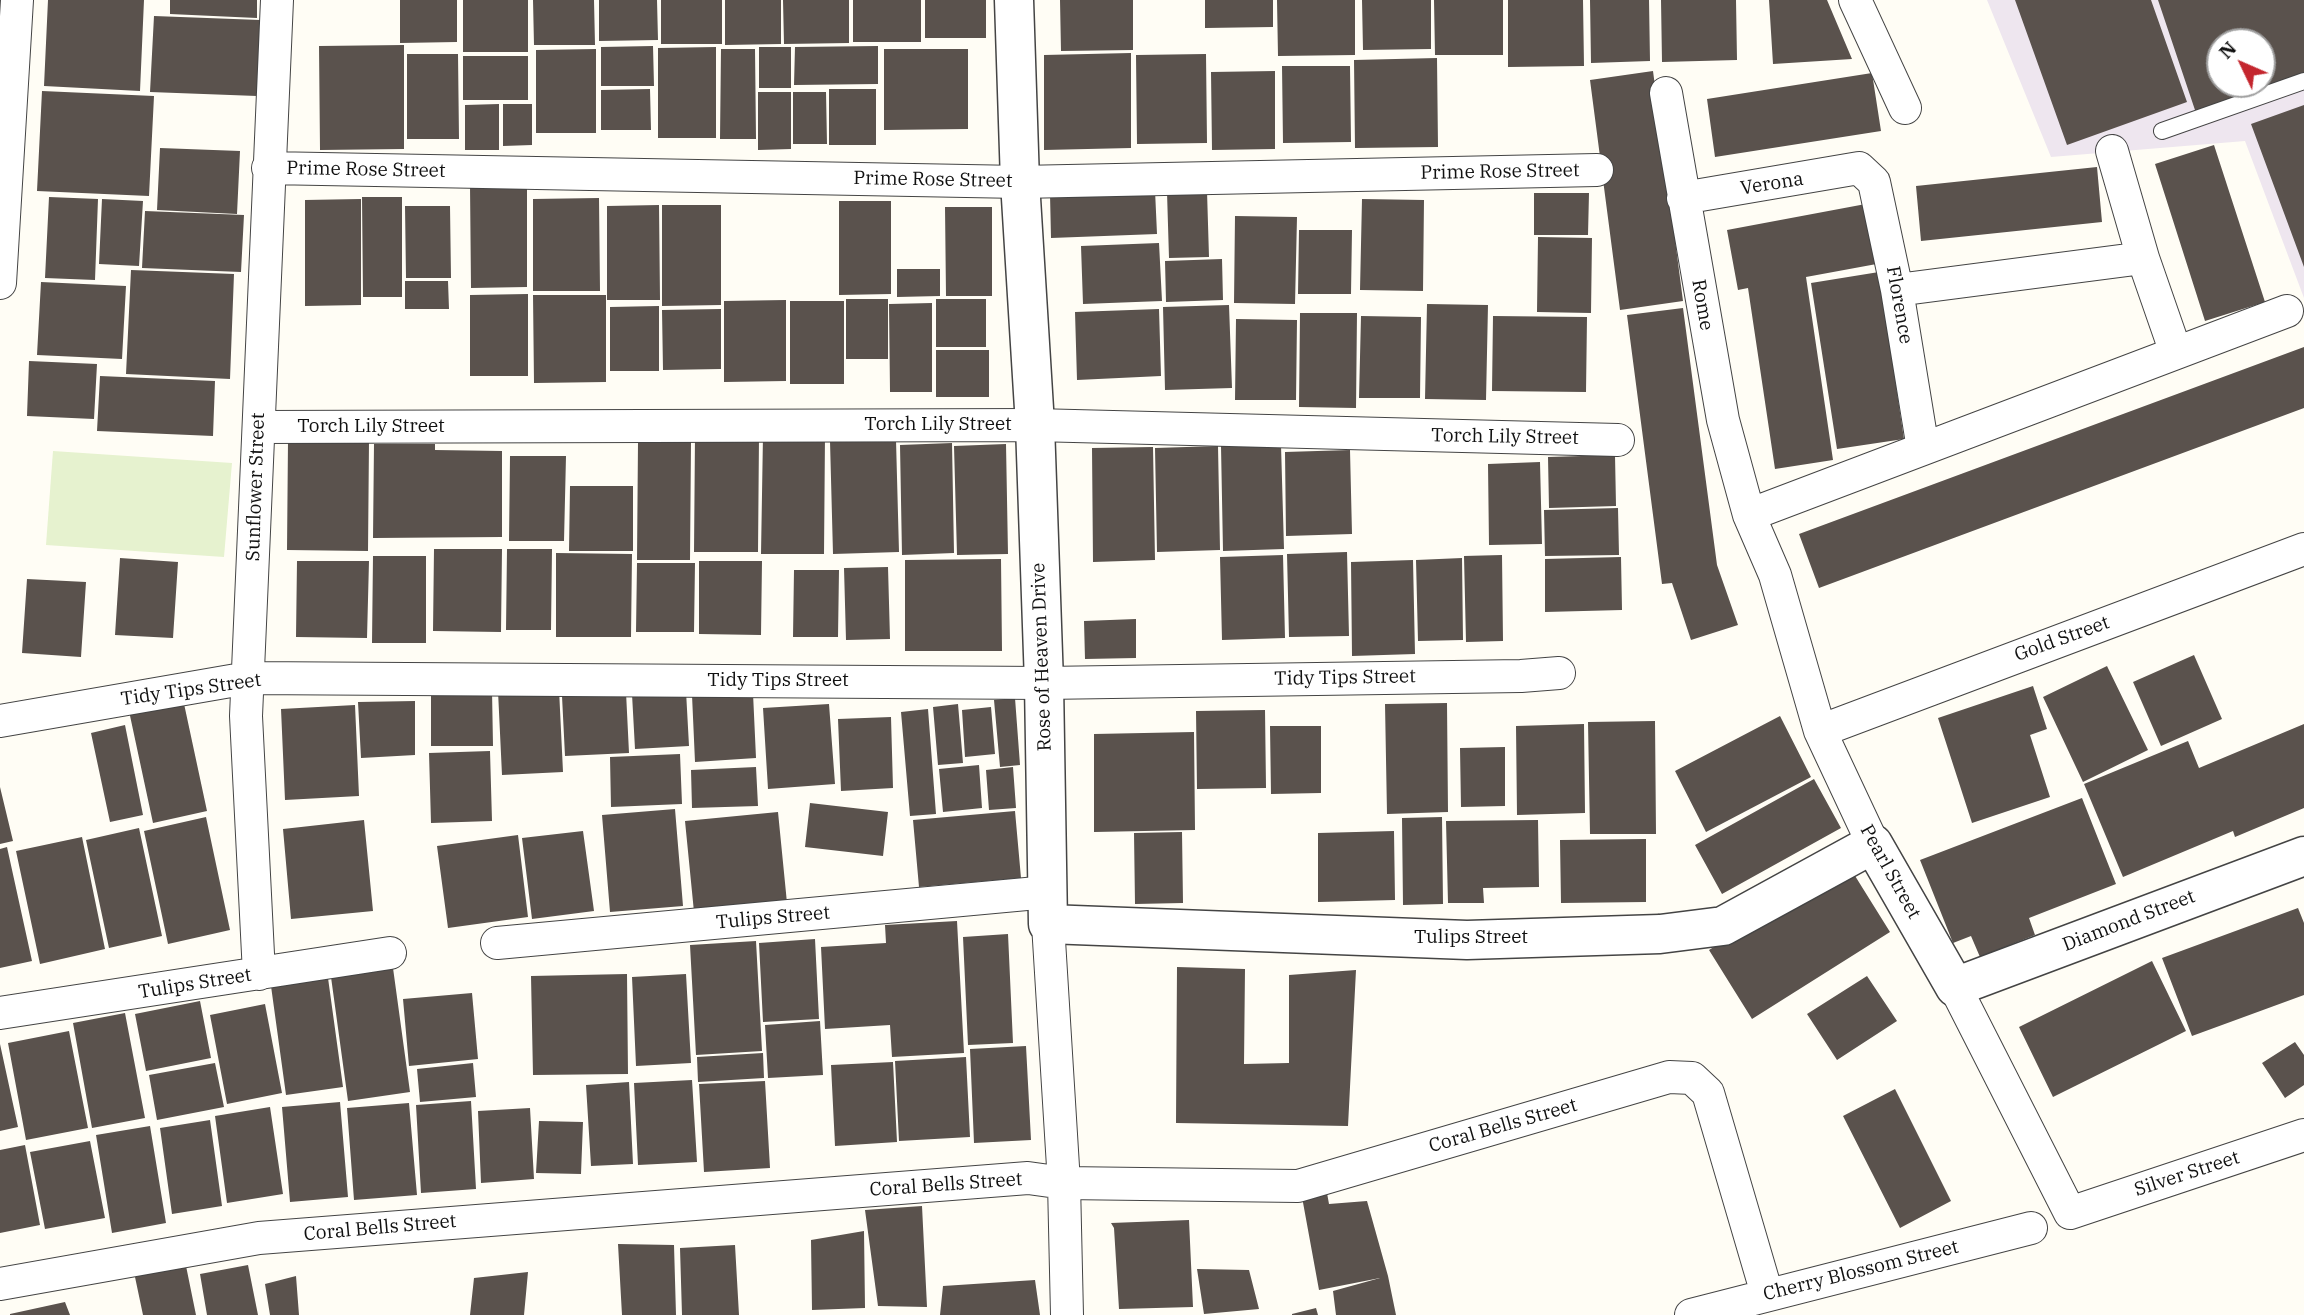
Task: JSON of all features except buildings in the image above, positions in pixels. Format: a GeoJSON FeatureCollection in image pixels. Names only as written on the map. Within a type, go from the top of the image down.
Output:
{"type":"FeatureCollection","features":[{"type":"Feature","properties":{"kind":"street"},"geometry":{"type":"LineString","coordinates":[[0,283],[4,171],[17,0]]}},
{"type":"Feature","properties":{"kind":"street","name":"Sunflower Street"},"geometry":{"type":"LineString","coordinates":[[259,974],[246,716],[276,0]]}},
{"type":"Feature","properties":{"kind":"street","name":"Rose of Heaven Drive"},"geometry":{"type":"LineString","coordinates":[[1014,0],[1020,182],[1035,425],[1048,908],[1064,1182],[1067,1315]]}},
{"type":"Feature","properties":{"kind":"street"},"geometry":{"type":"LineString","coordinates":[[1855,0],[1905,108]]}},
{"type":"Feature","properties":{"kind":"street","name":"Rome"},"geometry":{"type":"LineString","coordinates":[[1666,93],[1723,420],[1749,516]]}},
{"type":"Feature","properties":{"kind":"street"},"geometry":{"type":"LineString","coordinates":[[2112,151],[2143,258],[2176,353]]}},
{"type":"Feature","properties":{"kind":"street","name":"Prime Rose Street"},"geometry":{"type":"LineString","coordinates":[[268,168],[1020,182],[1597,170]]}},
{"type":"Feature","properties":{"kind":"street","name":"Verona"},"geometry":{"type":"LineString","coordinates":[[1683,198],[1859,168]]}},
{"type":"Feature","properties":{"kind":"street","name":"Florence"},"geometry":{"type":"LineString","coordinates":[[1859,168],[1874,182],[1897,290],[1923,449]]}},
{"type":"Feature","properties":{"kind":"street"},"geometry":{"type":"LineString","coordinates":[[1897,290],[2143,258]]}},
{"type":"Feature","properties":{"kind":"street"},"geometry":{"type":"LineString","coordinates":[[1749,516],[2287,311]]}},
{"type":"Feature","properties":{"kind":"street","name":"Torch Lily Street"},"geometry":{"type":"LineString","coordinates":[[259,427],[1035,425],[1618,440]]}},
{"type":"Feature","properties":{"kind":"street","name":"Pearl Street"},"geometry":{"type":"LineString","coordinates":[[1749,516],[1775,575],[1820,731],[1873,844],[1955,987],[2070,1213]]}},
{"type":"Feature","properties":{"kind":"street","name":"Gold Street"},"geometry":{"type":"LineString","coordinates":[[1820,731],[2304,549]]}},
{"type":"Feature","properties":{"kind":"street","name":"Tidy Tips Street"},"geometry":{"type":"LineString","coordinates":[[0,721],[248,678],[1044,683],[1521,676],[1559,673]]}},
{"type":"Feature","properties":{"kind":"street","name":"Tulips Street"},"geometry":{"type":"LineString","coordinates":[[497,943],[1048,908],[1467,940],[1660,934],[1723,926],[1873,844]]}},
{"type":"Feature","properties":{"kind":"street","name":"Diamond Street"},"geometry":{"type":"LineString","coordinates":[[1955,987],[2304,856]]}},
{"type":"Feature","properties":{"kind":"street","name":"Tulips Street"},"geometry":{"type":"LineString","coordinates":[[0,1013],[390,953]]}},
{"type":"Feature","properties":{"kind":"street","name":"Coral Bells Street"},"geometry":{"type":"LineString","coordinates":[[0,1284],[259,1238],[1028,1178],[1064,1182],[1298,1186],[1669,1077],[1692,1079],[1708,1093],[1767,1294]]}},
{"type":"Feature","properties":{"kind":"street","name":"Silver Street"},"geometry":{"type":"LineString","coordinates":[[2070,1213],[2304,1135]]}},
{"type":"Feature","properties":{"kind":"street","name":"Cherry Blossom Street"},"geometry":{"type":"LineString","coordinates":[[1691,1315],[2031,1228]]}},
{"type":"Feature","properties":{"kind":"lane"},"geometry":{"type":"LineString","coordinates":[[2162,131],[2304,81]]}},
{"type":"Feature","properties":{"kind":"shaded area"},"geometry":{"type":"Polygon","coordinates":[[[1987,0],[2304,0],[2304,298],[2245,141],[2051,157],[1987,0]]]}},
{"type":"Feature","properties":{"kind":"green space"},"geometry":{"type":"Polygon","coordinates":[[[53,451],[232,463],[224,557],[46,545],[53,451]]]}}]}
